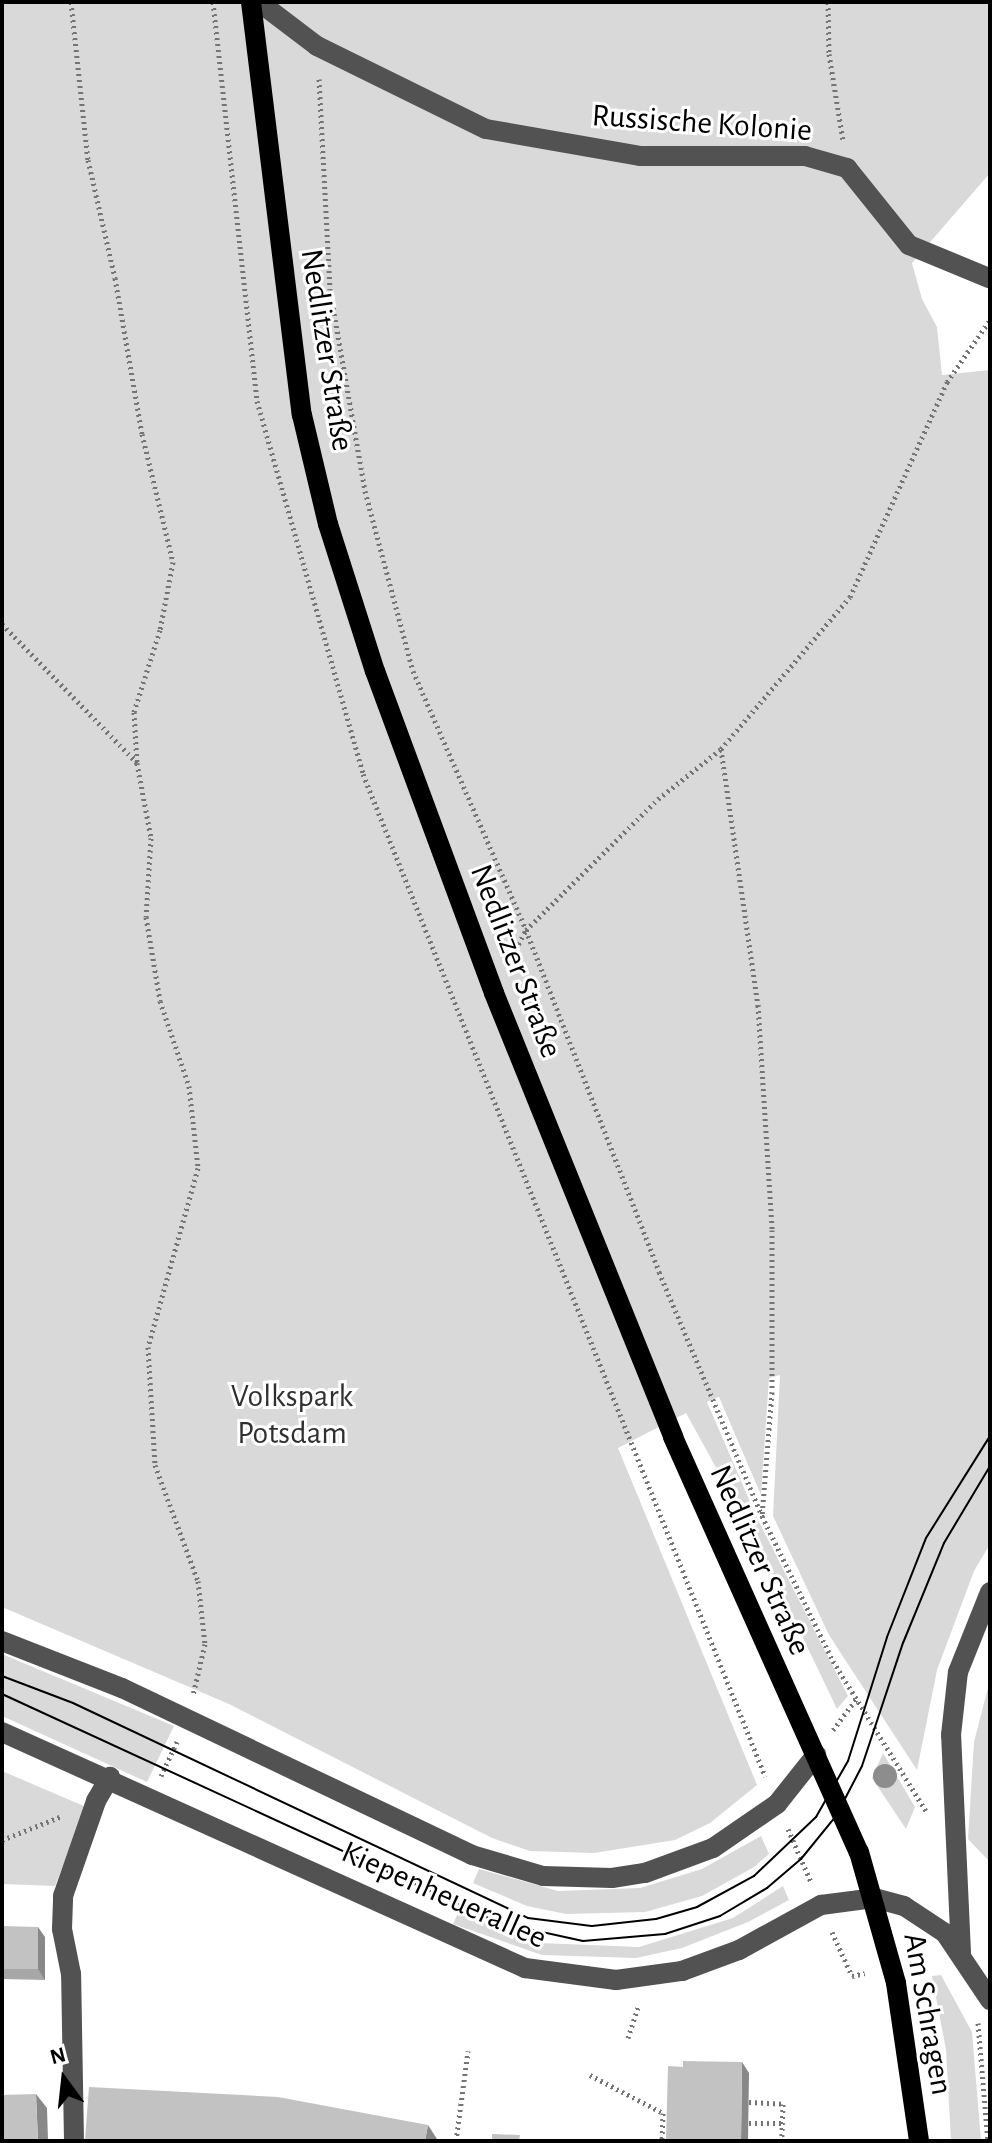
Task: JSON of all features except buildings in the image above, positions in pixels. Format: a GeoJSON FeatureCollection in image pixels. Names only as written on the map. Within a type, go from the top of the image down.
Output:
{"type":"FeatureCollection","features":[{"type":"Feature","properties":{"kind":"main road","name":"Nedlitzer Straße"},"geometry":{"type":"LineString","coordinates":[[251,2],[302,415],[328,524],[375,671],[494,993],[673,1437],[816,1755],[874,1898]]}},
{"type":"Feature","properties":{"kind":"main road","name":"Am Schragen"},"geometry":{"type":"LineString","coordinates":[[874,1898],[893,1967],[919,2141]]}},
{"type":"Feature","properties":{"kind":"street","name":"Russische Kolonie"},"geometry":{"type":"LineString","coordinates":[[259,2],[317,46],[486,129],[640,156],[805,156],[847,168],[909,245],[989,278]]}},
{"type":"Feature","properties":{"kind":"street"},"geometry":{"type":"LineString","coordinates":[[982,2004],[961,1953],[951,1735],[958,1672],[990,1592]]}},
{"type":"Feature","properties":{"kind":"street","name":"Kiepenheuerallee"},"geometry":{"type":"LineString","coordinates":[[2,1641],[188,1719],[472,1855],[543,1876],[612,1878],[683,1862],[737,1835],[777,1804],[816,1755]]}},
{"type":"Feature","properties":{"kind":"street","name":"Kiepenheuerallee"},"geometry":{"type":"LineString","coordinates":[[2,1732],[110,1777],[525,1968],[567,1977],[616,1980],[682,1971],[739,1950],[821,1905],[874,1898]]}},
{"type":"Feature","properties":{"kind":"street"},"geometry":{"type":"LineString","coordinates":[[74,2141],[71,1974],[62,1929],[63,1896],[96,1801],[110,1777]]}},
{"type":"Feature","properties":{"kind":"street"},"geometry":{"type":"LineString","coordinates":[[874,1898],[928,1918],[961,1953]]}},
{"type":"Feature","properties":{"kind":"path"},"geometry":{"type":"LineString","coordinates":[[71,2],[88,160],[115,278],[142,434],[173,562],[160,630],[134,712],[137,763],[151,838],[146,917],[160,1001],[189,1086],[198,1168],[148,1347],[155,1465],[198,1581],[205,1644],[188,1719],[152,1796]]}},
{"type":"Feature","properties":{"kind":"path"},"geometry":{"type":"LineString","coordinates":[[828,2],[829,54],[847,168]]}},
{"type":"Feature","properties":{"kind":"path"},"geometry":{"type":"LineString","coordinates":[[317,46],[330,290],[365,491],[413,671],[526,930],[659,1272],[762,1516],[833,1661],[928,1815]]}},
{"type":"Feature","properties":{"kind":"path"},"geometry":{"type":"LineString","coordinates":[[494,993],[526,930],[658,799],[721,749],[850,597],[947,382],[990,320]]}},
{"type":"Feature","properties":{"kind":"path"},"geometry":{"type":"LineString","coordinates":[[2,624],[137,763]]}},
{"type":"Feature","properties":{"kind":"path"},"geometry":{"type":"LineString","coordinates":[[721,749],[758,1005],[772,1230],[772,1392],[762,1516]]}},
{"type":"Feature","properties":{"kind":"path"},"geometry":{"type":"LineString","coordinates":[[2,1840],[96,1801]]}},
{"type":"Feature","properties":{"kind":"path"},"geometry":{"type":"LineString","coordinates":[[777,1804],[852,1976],[893,1967]]}},
{"type":"Feature","properties":{"kind":"path"},"geometry":{"type":"LineString","coordinates":[[982,2004],[988,2141]]}},
{"type":"Feature","properties":{"kind":"path"},"geometry":{"type":"LineString","coordinates":[[456,2141],[468,2051]]}},
{"type":"Feature","properties":{"kind":"path"},"geometry":{"type":"LineString","coordinates":[[590,2075],[663,2113],[662,2141]]}},
{"type":"Feature","properties":{"kind":"path"},"geometry":{"type":"LineString","coordinates":[[749,2102],[783,2104],[782,2141]]}},
{"type":"Feature","properties":{"kind":"path"},"geometry":{"type":"LineString","coordinates":[[749,2123],[783,2123]]}},
{"type":"Feature","properties":{"kind":"green space","name":"Volkspark Potsdam"},"geometry":{"type":"Polygon","coordinates":[[[2,2],[990,2],[990,173],[912,263],[922,299],[937,327],[942,375],[990,370],[990,1544],[974,1571],[937,1670],[917,1770],[829,1635],[773,1516],[780,1375],[769,1378],[761,1495],[719,1397],[707,1402],[758,1520],[848,1696],[837,1709],[757,1542],[686,1413],[618,1448],[757,1785],[710,1823],[675,1840],[594,1853],[530,1851],[492,1838],[229,1704],[2,1607],[2,2]]]}},
{"type":"Feature","properties":{"kind":"green space"},"geometry":{"type":"Polygon","coordinates":[[[2,1654],[174,1726],[147,1782],[2,1716],[2,1654]]]}},
{"type":"Feature","properties":{"kind":"green space"},"geometry":{"type":"Polygon","coordinates":[[[990,1680],[990,1862],[968,1839],[974,1742],[990,1680]]]}},
{"type":"Feature","properties":{"kind":"green space"},"geometry":{"type":"Polygon","coordinates":[[[883,1753],[915,1807],[906,1829],[872,1778],[883,1753]]]}},
{"type":"Feature","properties":{"kind":"green space"},"geometry":{"type":"Polygon","coordinates":[[[2,1771],[86,1807],[55,1886],[2,1884],[2,1771]]]}},
{"type":"Feature","properties":{"kind":"green space"},"geometry":{"type":"Polygon","coordinates":[[[761,1836],[769,1854],[754,1867],[702,1896],[645,1912],[566,1914],[527,1906],[473,1883],[479,1869],[558,1891],[640,1888],[702,1869],[761,1836]]]}},
{"type":"Feature","properties":{"kind":"green space"},"geometry":{"type":"Polygon","coordinates":[[[783,1886],[789,1900],[748,1922],[682,1948],[636,1958],[542,1955],[453,1924],[458,1913],[540,1943],[639,1947],[733,1918],[783,1886]]]}},
{"type":"Feature","properties":{"kind":"green space"},"geometry":{"type":"Polygon","coordinates":[[[941,1975],[972,2032],[981,2141],[951,2141],[946,2050],[932,1976],[941,1975]]]}},
{"type":"Feature","properties":{"kind":"tram line"},"geometry":{"type":"LineString","coordinates":[[2,1676],[73,1703],[528,1918],[592,1926],[656,1919],[697,1907],[754,1876],[816,1817],[848,1761],[887,1637],[926,1538],[990,1436]]}},
{"type":"Feature","properties":{"kind":"tram line"},"geometry":{"type":"LineString","coordinates":[[2,1694],[497,1922],[583,1941],[665,1934],[720,1916],[767,1888],[801,1859],[836,1816],[862,1766],[903,1643],[944,1543],[990,1466]]}}]}
